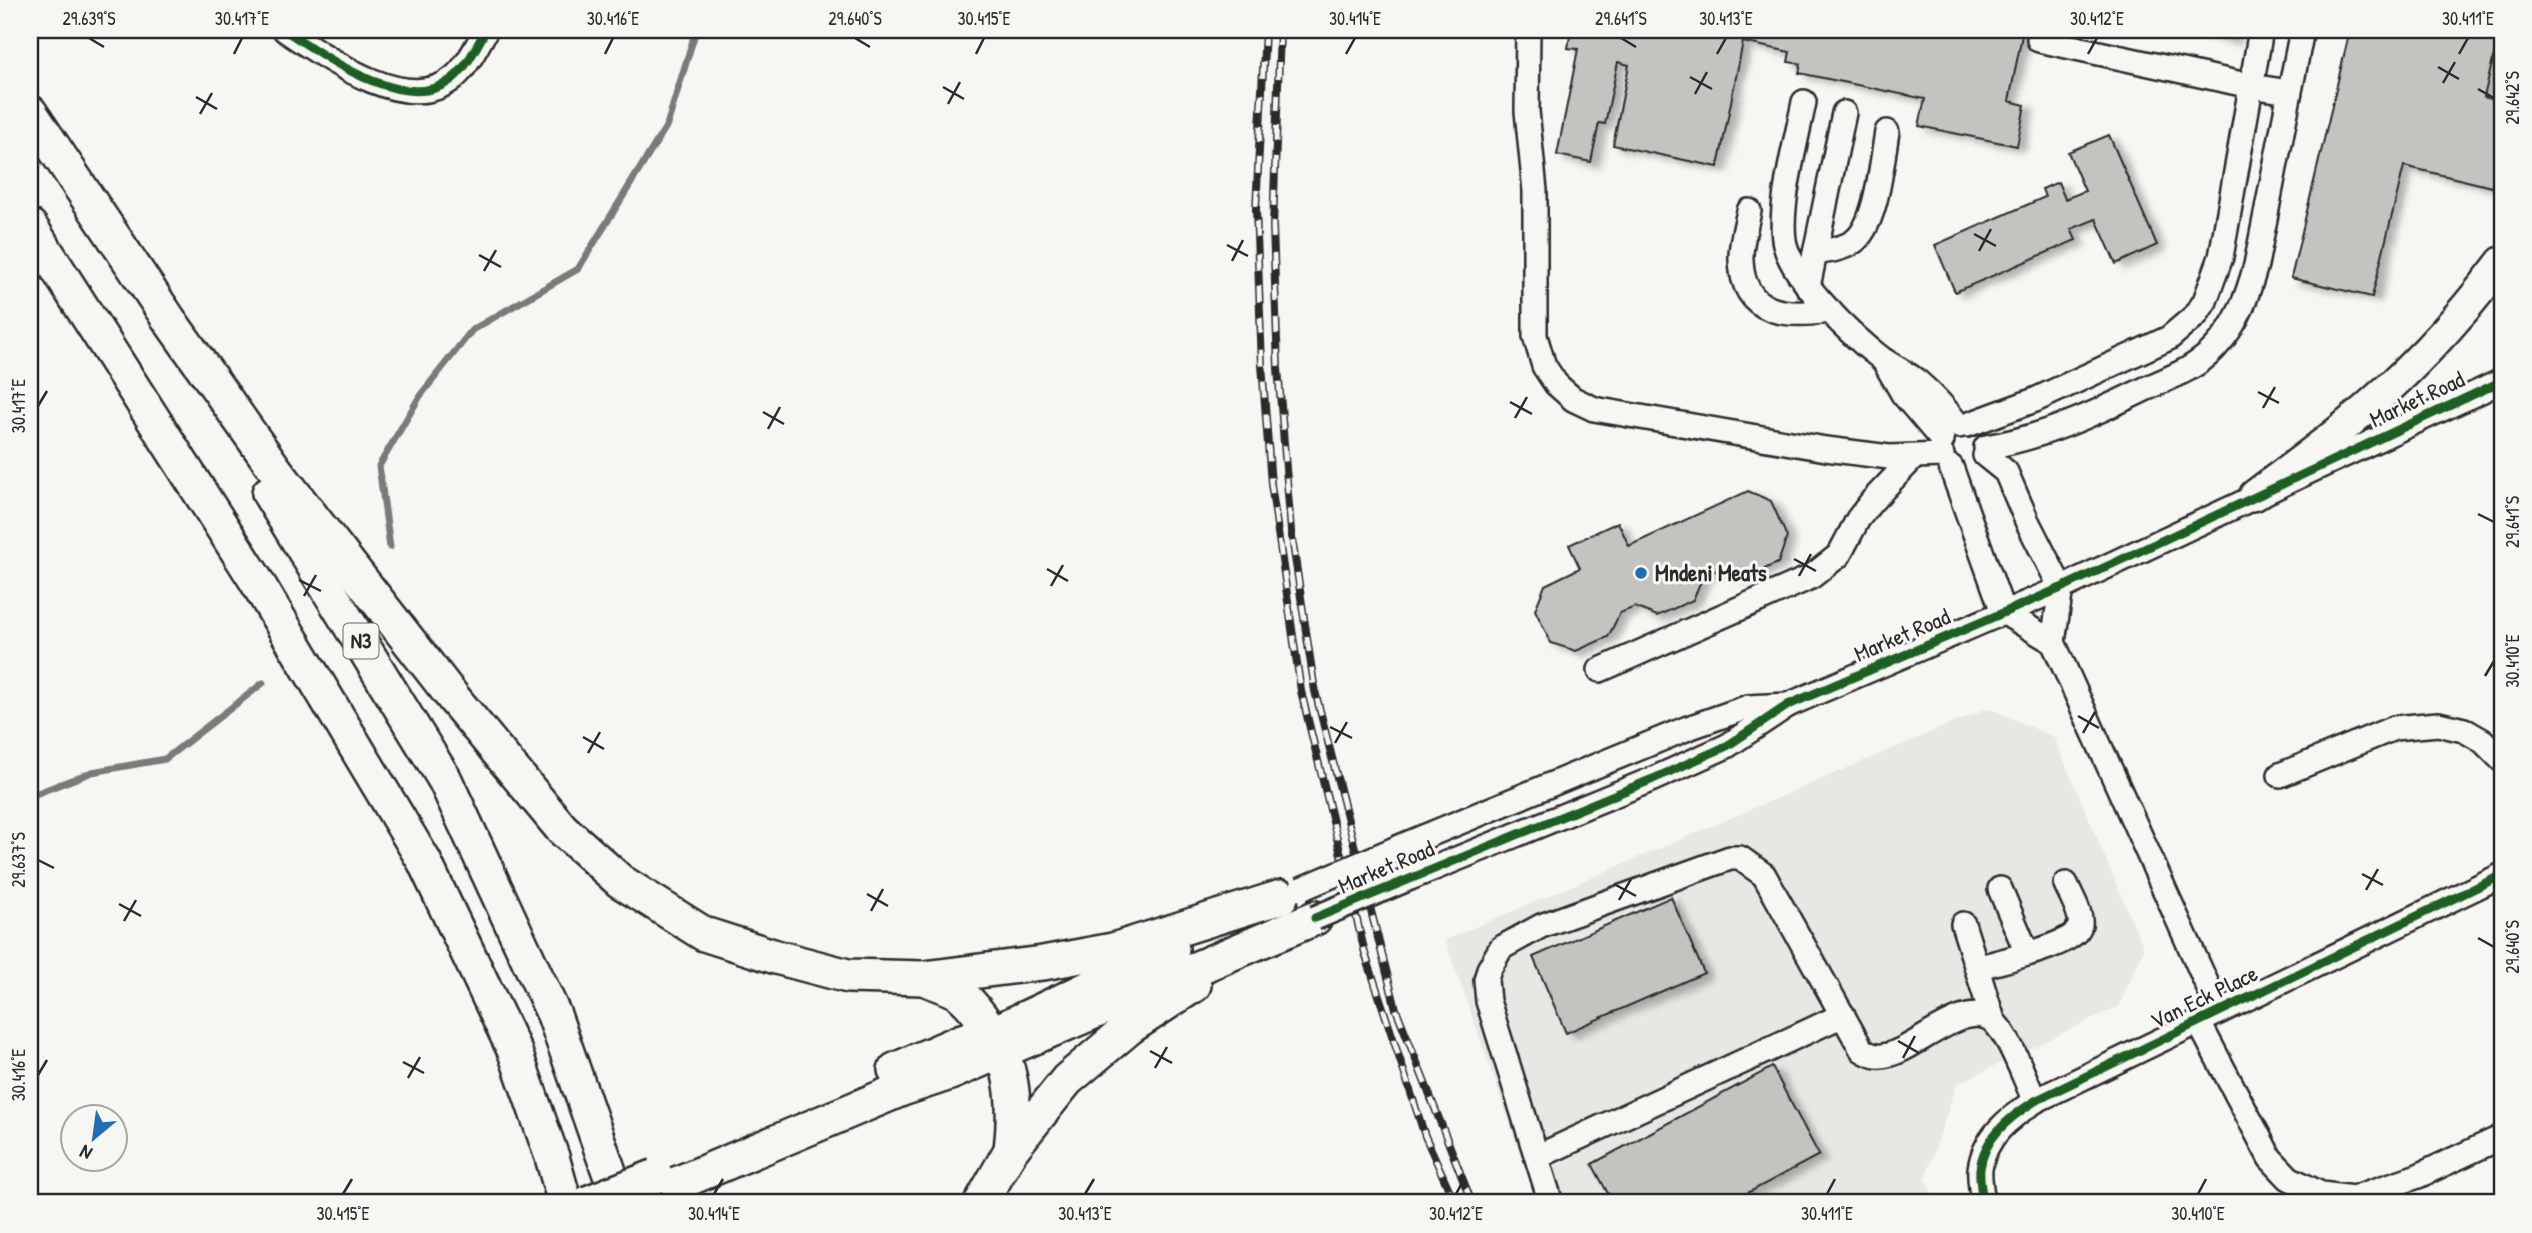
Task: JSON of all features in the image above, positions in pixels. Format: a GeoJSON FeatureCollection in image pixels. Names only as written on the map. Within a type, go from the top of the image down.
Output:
{"type":"FeatureCollection","features":[{"type":"Feature","properties":{"kind":"highway"},"geometry":{"type":"LineString","coordinates":[[30,114],[170,321],[277,471],[455,701],[562,829],[620,881],[704,934],[776,957],[848,975],[924,978],[1043,963],[1113,950],[1291,893]]}},
{"type":"Feature","properties":{"kind":"highway","name":"N3"},"geometry":{"type":"LineString","coordinates":[[30,114],[446,780],[554,1015],[620,1203]]}},
{"type":"Feature","properties":{"kind":"highway"},"geometry":{"type":"LineString","coordinates":[[30,226],[254,577],[425,861],[515,1052],[552,1157],[565,1203]]}},
{"type":"Feature","properties":{"kind":"highway"},"geometry":{"type":"LineString","coordinates":[[587,1203],[649,1190],[902,1088],[950,1073],[998,1042],[1291,893]]}},
{"type":"Feature","properties":{"kind":"highway"},"geometry":{"type":"LineString","coordinates":[[649,1190],[896,1069],[962,1041],[998,1042],[1303,924]]}},
{"type":"Feature","properties":{"kind":"highway"},"geometry":{"type":"LineString","coordinates":[[981,1203],[1011,1150],[1067,1080],[1130,1027],[1199,982],[1303,924]]}},
{"type":"Feature","properties":{"kind":"highway"},"geometry":{"type":"LineString","coordinates":[[924,978],[959,993],[998,1042],[1012,1083],[1015,1117],[1011,1150]]}},
{"type":"Feature","properties":{"kind":"highway"},"geometry":{"type":"LineString","coordinates":[[552,1157],[558,1203]]}},
{"type":"Feature","properties":{"kind":"main road"},"geometry":{"type":"LineString","coordinates":[[2255,495],[2344,427],[2388,388],[2459,316],[2502,262]]}},
{"type":"Feature","properties":{"kind":"street"},"geometry":{"type":"LineString","coordinates":[[285,30],[339,66],[369,80],[400,88],[433,90],[453,78],[486,30]]}},
{"type":"Feature","properties":{"kind":"street"},"geometry":{"type":"LineString","coordinates":[[1528,30],[1527,111],[1535,191],[1535,336],[1544,366],[1556,384],[1573,399],[1594,409],[1826,449],[1913,458]]}},
{"type":"Feature","properties":{"kind":"street"},"geometry":{"type":"LineString","coordinates":[[1952,443],[2035,400],[2169,338],[2196,314],[2208,294],[2221,257],[2260,30]]}},
{"type":"Feature","properties":{"kind":"street"},"geometry":{"type":"LineString","coordinates":[[1804,102],[1785,200],[1785,243],[1791,261],[1808,287],[1830,312],[1882,359],[1903,394],[1952,443],[1967,470],[1975,467],[1985,451],[2047,433],[2191,368],[2212,352],[2236,321],[2256,265],[2302,30]]}},
{"type":"Feature","properties":{"kind":"street"},"geometry":{"type":"LineString","coordinates":[[2039,40],[2289,92]]}},
{"type":"Feature","properties":{"kind":"street"},"geometry":{"type":"LineString","coordinates":[[1808,287],[1844,113]]}},
{"type":"Feature","properties":{"kind":"street"},"geometry":{"type":"LineString","coordinates":[[1815,253],[1838,249],[1853,242],[1865,231],[1871,216],[1887,132]]}},
{"type":"Feature","properties":{"kind":"street"},"geometry":{"type":"LineString","coordinates":[[1749,211],[1741,258],[1744,279],[1751,293],[1762,305],[1778,312],[1798,316],[1830,312]]}},
{"type":"Feature","properties":{"kind":"street"},"geometry":{"type":"LineString","coordinates":[[2121,361],[2135,394]]}},
{"type":"Feature","properties":{"kind":"street","name":"Market Road"},"geometry":{"type":"LineString","coordinates":[[1303,924],[1727,746],[1788,705],[2062,588],[2502,381]]}},
{"type":"Feature","properties":{"kind":"street"},"geometry":{"type":"LineString","coordinates":[[1600,670],[1811,578],[1839,555],[1858,519],[1872,500],[1913,458],[1952,443],[1980,433],[1985,451],[2006,472],[2026,521],[2062,588],[2053,642],[2003,612],[1952,443]]}},
{"type":"Feature","properties":{"kind":"street","name":"Van Eck Place"},"geometry":{"type":"LineString","coordinates":[[2053,642],[2219,1011]]}},
{"type":"Feature","properties":{"kind":"street","name":"Market Road"},"geometry":{"type":"LineString","coordinates":[[1291,893],[1688,728],[1748,707],[1788,705]]}},
{"type":"Feature","properties":{"kind":"street"},"geometry":{"type":"LineString","coordinates":[[2280,775],[2394,728],[2438,724],[2464,730],[2483,741],[2502,760]]}},
{"type":"Feature","properties":{"kind":"street"},"geometry":{"type":"LineString","coordinates":[[1551,1203],[1488,1001],[1486,980],[1494,957],[1501,948],[1541,926],[1730,858],[1740,858],[1764,875],[1861,1050],[1874,1056],[1889,1055],[1965,1016],[1981,1014],[1993,1020]]}},
{"type":"Feature","properties":{"kind":"street","name":"Van Eck Place"},"geometry":{"type":"LineString","coordinates":[[1983,1203],[1980,1169],[1989,1142],[2007,1120],[2035,1101],[2502,875]]}},
{"type":"Feature","properties":{"kind":"street"},"geometry":{"type":"LineString","coordinates":[[1977,968],[2060,943],[2073,936],[2080,928],[2081,920],[2066,884]]}},
{"type":"Feature","properties":{"kind":"street"},"geometry":{"type":"LineString","coordinates":[[2000,889],[2027,953]]}},
{"type":"Feature","properties":{"kind":"street"},"geometry":{"type":"LineString","coordinates":[[1963,924],[1993,1020],[2002,1031],[2035,1101]]}},
{"type":"Feature","properties":{"kind":"street"},"geometry":{"type":"LineString","coordinates":[[1537,1157],[1843,1015]]}},
{"type":"Feature","properties":{"kind":"street"},"geometry":{"type":"LineString","coordinates":[[2198,1021],[2270,1158],[2289,1178],[2321,1194],[2353,1198],[2418,1176],[2502,1137]]}},
{"type":"Feature","properties":{"kind":"shaded area"},"geometry":{"type":"Polygon","coordinates":[[[1988,708],[2054,737],[2144,949],[2119,1006],[1957,1084],[1925,1179],[1937,1203],[1538,1203],[1445,940],[1988,708]]]}},
{"type":"Feature","properties":{"kind":"building"},"geometry":{"type":"Polygon","coordinates":[[[1571,30],[2023,30],[2009,101],[2025,105],[2017,146],[1919,126],[1925,99],[1799,73],[1801,64],[1788,62],[1790,52],[1743,42],[1718,167],[1613,145],[1629,65],[1618,62],[1605,124],[1599,123],[1591,162],[1557,155],[1578,49],[1568,48],[1571,30]]]}},
{"type":"Feature","properties":{"kind":"building"},"geometry":{"type":"Polygon","coordinates":[[[2188,30],[2235,30],[2233,39],[2188,30]]]}},
{"type":"Feature","properties":{"kind":"building"},"geometry":{"type":"Polygon","coordinates":[[[2350,30],[2500,30],[2484,97],[2502,102],[2502,146],[2492,187],[2404,166],[2372,297],[2291,278],[2350,30]]]}},
{"type":"Feature","properties":{"kind":"building"},"geometry":{"type":"Polygon","coordinates":[[[2109,135],[2157,245],[2116,264],[2096,219],[2071,229],[2076,240],[1955,292],[1935,245],[2045,197],[2042,189],[2058,182],[2065,199],[2085,191],[2068,152],[2109,135]]]}},
{"type":"Feature","properties":{"kind":"building","name":"Mndeni Meats"},"geometry":{"type":"Polygon","coordinates":[[[1748,491],[1771,501],[1787,537],[1778,563],[1742,579],[1719,569],[1703,576],[1693,600],[1657,616],[1635,607],[1620,613],[1608,637],[1576,651],[1551,643],[1535,610],[1545,585],[1580,568],[1569,545],[1618,522],[1629,546],[1748,491]]]}},
{"type":"Feature","properties":{"kind":"building"},"geometry":{"type":"Polygon","coordinates":[[[1671,897],[1704,973],[1566,1033],[1533,957],[1671,897]]]}},
{"type":"Feature","properties":{"kind":"building"},"geometry":{"type":"Polygon","coordinates":[[[1772,1067],[1819,1155],[1729,1203],[1613,1203],[1592,1164],[1772,1067]]]}},
{"type":"Feature","properties":{"kind":"waterway"},"geometry":{"type":"LineString","coordinates":[[390,547],[379,466],[420,396],[472,330],[578,269],[667,125],[696,30]]}},
{"type":"Feature","properties":{"kind":"waterway"},"geometry":{"type":"LineString","coordinates":[[30,796],[92,772],[165,759],[263,683]]}},
{"type":"Feature","properties":{"kind":"railway"},"geometry":{"type":"LineString","coordinates":[[1265,30],[1256,209],[1262,365],[1271,484],[1301,691],[1365,953],[1425,1136],[1455,1203]]}},
{"type":"Feature","properties":{"kind":"railway"},"geometry":{"type":"LineString","coordinates":[[1280,30],[1273,226],[1278,368],[1291,531],[1315,691],[1396,1009],[1472,1203]]}},
{"type":"Feature","properties":{"kind":"cycle path"},"geometry":{"type":"LineString","coordinates":[[285,30],[343,67],[389,87],[412,91],[433,89],[452,79],[467,63],[486,30]]}},
{"type":"Feature","properties":{"kind":"cycle path"},"geometry":{"type":"LineString","coordinates":[[1315,918],[1727,746],[1788,705],[2061,588],[2502,381]]}},
{"type":"Feature","properties":{"kind":"cycle path"},"geometry":{"type":"LineString","coordinates":[[1983,1203],[1980,1169],[1987,1147],[2008,1121],[2035,1101],[2502,875]]}},
{"type":"Feature","properties":{"kind":"place","name":"Mndeni Meats"},"geometry":{"type":"Point","coordinates":[1641,573]}}]}
